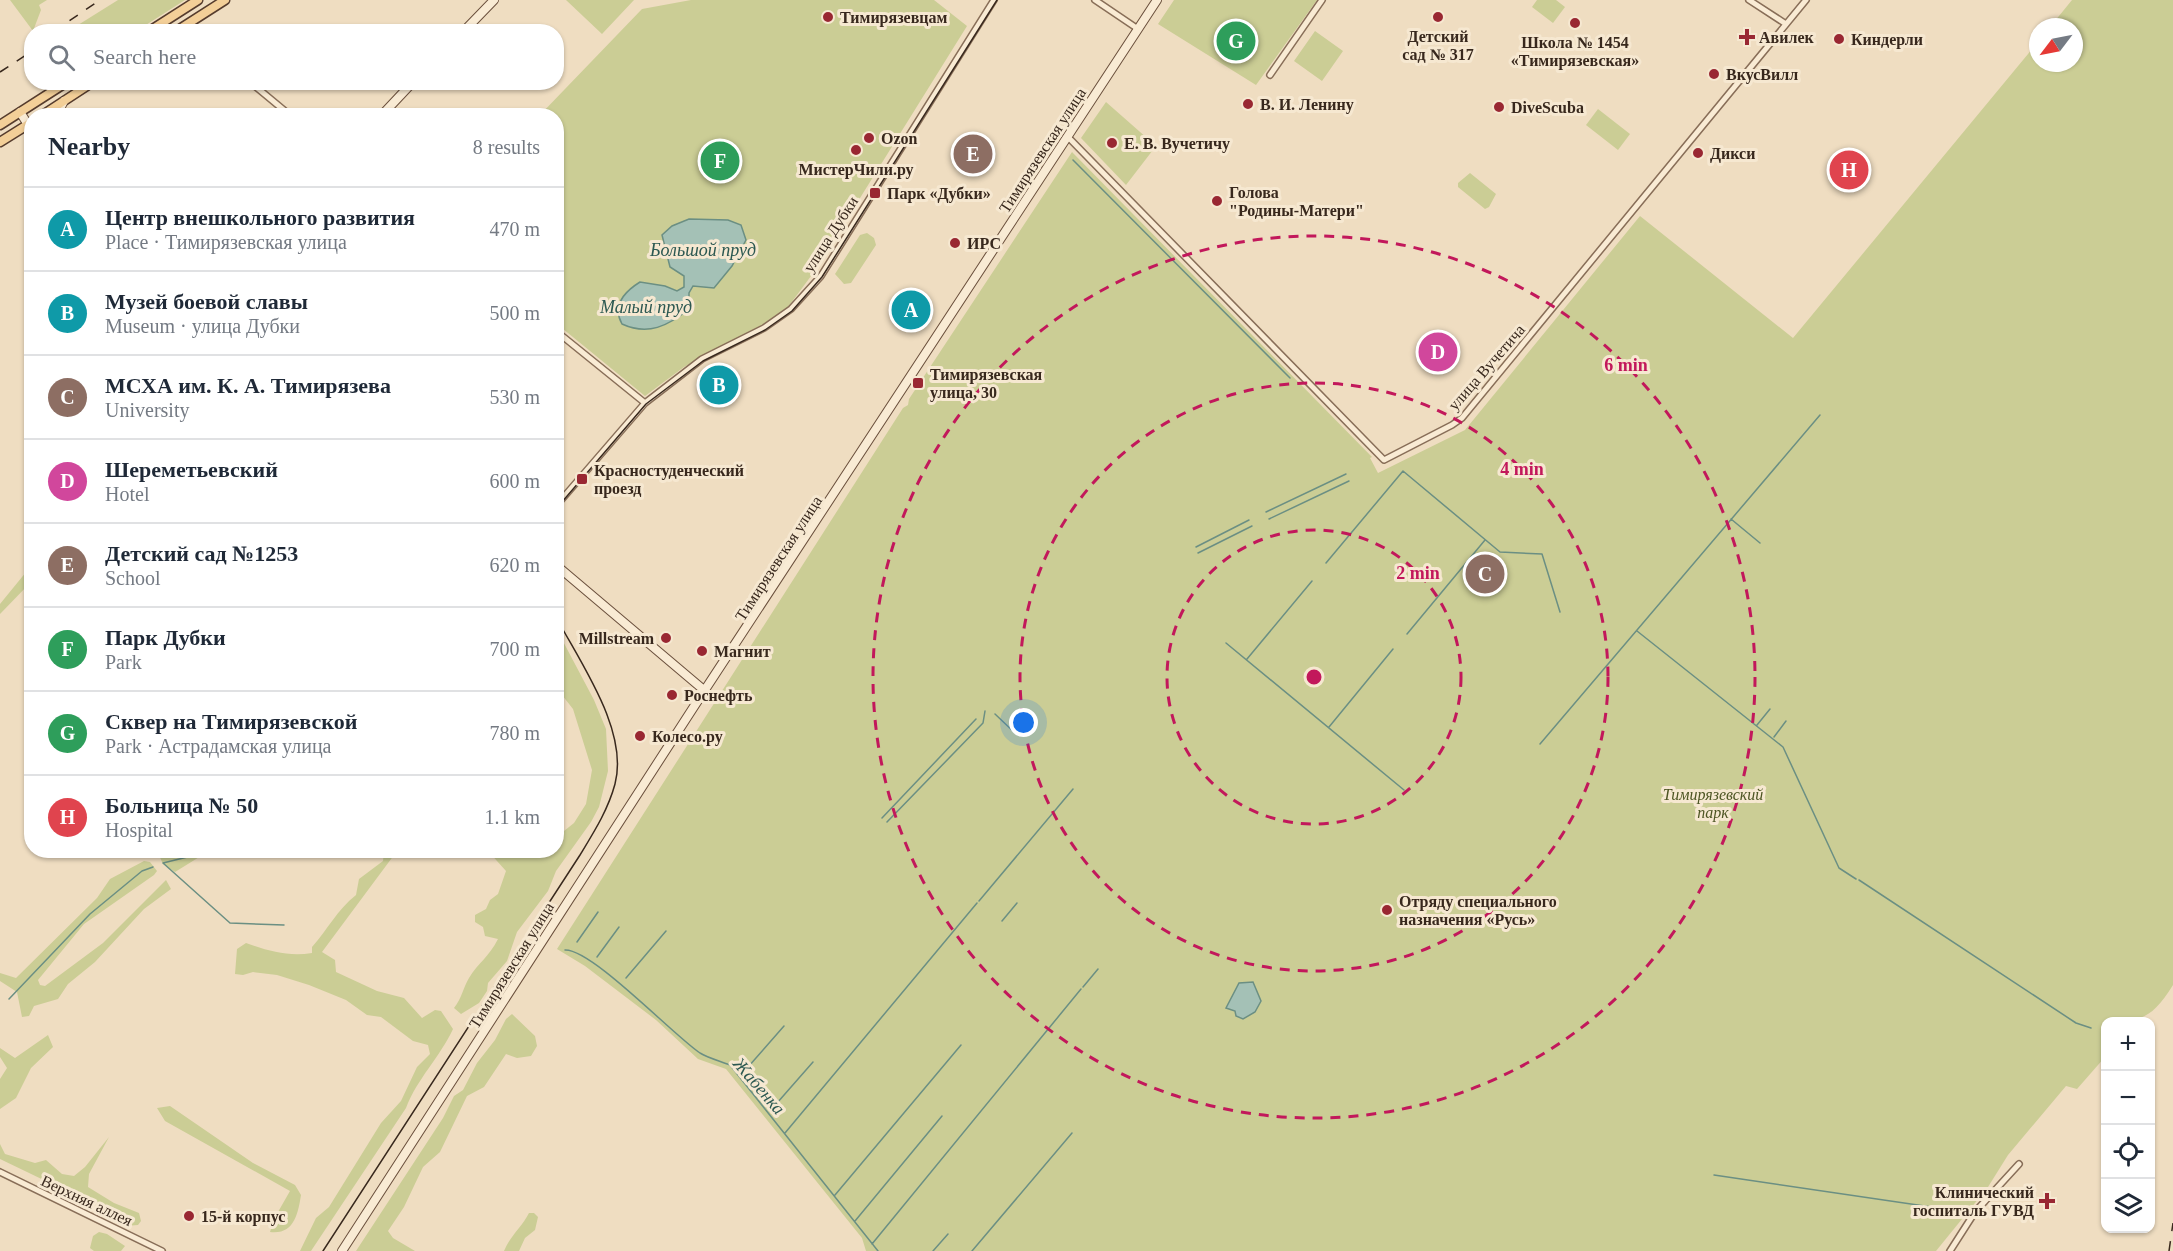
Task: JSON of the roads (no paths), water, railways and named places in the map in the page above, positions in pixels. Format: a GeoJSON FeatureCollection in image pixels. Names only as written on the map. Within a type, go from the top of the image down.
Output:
{"type":"FeatureCollection","features":[{"type":"Feature","properties":{"kind":"main road"},"geometry":{"type":"LineString","coordinates":[[160,24],[198,0]]}},
{"type":"Feature","properties":{"kind":"main road"},"geometry":{"type":"LineString","coordinates":[[194,24],[225,0]]}},
{"type":"Feature","properties":{"kind":"main road"},"geometry":{"type":"LineString","coordinates":[[471,24],[494,0]]}},
{"type":"Feature","properties":{"kind":"main road","name":"Тимирязевская улица"},"geometry":{"type":"LineString","coordinates":[[342,1251],[1157,0]]}},
{"type":"Feature","properties":{"kind":"main road"},"geometry":{"type":"LineString","coordinates":[[26,108],[54,90]]}},
{"type":"Feature","properties":{"kind":"main road"},"geometry":{"type":"LineString","coordinates":[[53,108],[81,90]]}},
{"type":"Feature","properties":{"kind":"main road"},"geometry":{"type":"LineString","coordinates":[[389,108],[406,90]]}},
{"type":"Feature","properties":{"kind":"main road"},"geometry":{"type":"LineString","coordinates":[[60,108],[64,101]]}},
{"type":"Feature","properties":{"kind":"main road"},"geometry":{"type":"LineString","coordinates":[[0,125],[24,109]]}},
{"type":"Feature","properties":{"kind":"main road"},"geometry":{"type":"LineString","coordinates":[[20,112],[24,118]]}},
{"type":"Feature","properties":{"kind":"main road"},"geometry":{"type":"LineString","coordinates":[[0,142],[24,129]]}},
{"type":"Feature","properties":{"kind":"main road"},"geometry":{"type":"LineString","coordinates":[[564,572],[705,691]]}},
{"type":"Feature","properties":{"kind":"street","name":"улица Дубки"},"geometry":{"type":"LineString","coordinates":[[564,497],[645,403],[702,359],[764,328],[791,309],[821,276],[994,0]]}},
{"type":"Feature","properties":{"kind":"street"},"geometry":{"type":"LineString","coordinates":[[1095,0],[1138,30]]}},
{"type":"Feature","properties":{"kind":"street"},"geometry":{"type":"LineString","coordinates":[[1270,75],[1322,0]]}},
{"type":"Feature","properties":{"kind":"street"},"geometry":{"type":"LineString","coordinates":[[1749,0],[1786,24]]}},
{"type":"Feature","properties":{"kind":"street","name":"улица Вучетича"},"geometry":{"type":"LineString","coordinates":[[1067,136],[1384,460],[1462,418],[1806,0]]}},
{"type":"Feature","properties":{"kind":"street"},"geometry":{"type":"LineString","coordinates":[[260,90],[281,108]]}},
{"type":"Feature","properties":{"kind":"street"},"geometry":{"type":"LineString","coordinates":[[564,337],[645,403]]}},
{"type":"Feature","properties":{"kind":"street"},"geometry":{"type":"LineString","coordinates":[[1950,1251],[1975,1212],[2019,1164]]}},
{"type":"Feature","properties":{"kind":"street","name":"Верхняя аллея"},"geometry":{"type":"LineString","coordinates":[[0,1172],[162,1251]]}},
{"type":"Feature","properties":{"kind":"water","name":"Большой пруд"},"geometry":{"type":"Polygon","coordinates":[[[689,219],[728,220],[741,225],[746,240],[732,266],[714,288],[693,286],[689,293],[689,309],[673,320],[649,329],[622,324],[618,311],[621,300],[640,282],[665,286],[677,291],[684,287],[684,276],[670,267],[662,235],[672,226],[689,219]]]}},
{"type":"Feature","properties":{"kind":"water"},"geometry":{"type":"Polygon","coordinates":[[[1253,982],[1261,1001],[1255,1012],[1243,1019],[1236,1016],[1235,1011],[1226,1008],[1239,983],[1253,982]]]}},
{"type":"Feature","properties":{"kind":"waterway"},"geometry":{"type":"LineString","coordinates":[[1073,160],[1290,378]]}},
{"type":"Feature","properties":{"kind":"waterway"},"geometry":{"type":"LineString","coordinates":[[1540,744],[1820,415]]}},
{"type":"Feature","properties":{"kind":"waterway"},"geometry":{"type":"LineString","coordinates":[[1326,563],[1403,471],[1500,552],[1542,554],[1560,612]]}},
{"type":"Feature","properties":{"kind":"waterway"},"geometry":{"type":"LineString","coordinates":[[1266,512],[1346,474]]}},
{"type":"Feature","properties":{"kind":"waterway"},"geometry":{"type":"LineString","coordinates":[[1269,519],[1349,481]]}},
{"type":"Feature","properties":{"kind":"waterway"},"geometry":{"type":"LineString","coordinates":[[1731,519],[1760,543]]}},
{"type":"Feature","properties":{"kind":"waterway"},"geometry":{"type":"LineString","coordinates":[[1196,547],[1249,520]]}},
{"type":"Feature","properties":{"kind":"waterway"},"geometry":{"type":"LineString","coordinates":[[1198,553],[1252,526]]}},
{"type":"Feature","properties":{"kind":"waterway"},"geometry":{"type":"LineString","coordinates":[[1407,634],[1485,540]]}},
{"type":"Feature","properties":{"kind":"waterway"},"geometry":{"type":"LineString","coordinates":[[1247,659],[1312,581]]}},
{"type":"Feature","properties":{"kind":"waterway"},"geometry":{"type":"LineString","coordinates":[[1637,631],[1783,747],[1839,868],[1856,879]]}},
{"type":"Feature","properties":{"kind":"waterway"},"geometry":{"type":"LineString","coordinates":[[1226,643],[1404,790]]}},
{"type":"Feature","properties":{"kind":"waterway"},"geometry":{"type":"LineString","coordinates":[[1329,727],[1393,649]]}},
{"type":"Feature","properties":{"kind":"waterway"},"geometry":{"type":"LineString","coordinates":[[1757,725],[1770,709]]}},
{"type":"Feature","properties":{"kind":"waterway"},"geometry":{"type":"LineString","coordinates":[[887,822],[983,723],[985,711]]}},
{"type":"Feature","properties":{"kind":"waterway"},"geometry":{"type":"LineString","coordinates":[[995,714],[1016,734]]}},
{"type":"Feature","properties":{"kind":"waterway"},"geometry":{"type":"LineString","coordinates":[[882,818],[976,719]]}},
{"type":"Feature","properties":{"kind":"waterway"},"geometry":{"type":"LineString","coordinates":[[1774,737],[1786,721]]}},
{"type":"Feature","properties":{"kind":"waterway"},"geometry":{"type":"LineString","coordinates":[[979,901],[1073,789]]}},
{"type":"Feature","properties":{"kind":"waterway"},"geometry":{"type":"LineString","coordinates":[[183,858],[163,863],[230,923],[284,925]]}},
{"type":"Feature","properties":{"kind":"waterway"},"geometry":{"type":"LineString","coordinates":[[9,999],[90,914],[142,871],[153,867]]}},
{"type":"Feature","properties":{"kind":"waterway"},"geometry":{"type":"LineString","coordinates":[[1859,880],[2076,1023],[2091,1028]]}},
{"type":"Feature","properties":{"kind":"waterway"},"geometry":{"type":"LineString","coordinates":[[785,1133],[977,903]]}},
{"type":"Feature","properties":{"kind":"waterway"},"geometry":{"type":"LineString","coordinates":[[1002,921],[1017,903]]}},
{"type":"Feature","properties":{"kind":"waterway"},"geometry":{"type":"LineString","coordinates":[[577,942],[598,912]]}},
{"type":"Feature","properties":{"kind":"waterway"},"geometry":{"type":"LineString","coordinates":[[597,957],[619,927]]}},
{"type":"Feature","properties":{"kind":"waterway"},"geometry":{"type":"LineString","coordinates":[[626,978],[666,931]]}},
{"type":"Feature","properties":{"kind":"waterway","name":"Жабенка"},"geometry":{"type":"LineString","coordinates":[[565,950],[577,953],[594,963],[700,1053],[730,1065],[878,1251]]}},
{"type":"Feature","properties":{"kind":"waterway"},"geometry":{"type":"LineString","coordinates":[[1083,987],[1098,969]]}},
{"type":"Feature","properties":{"kind":"waterway"},"geometry":{"type":"LineString","coordinates":[[872,1244],[1081,989]]}},
{"type":"Feature","properties":{"kind":"waterway"},"geometry":{"type":"LineString","coordinates":[[741,1075],[784,1026]]}},
{"type":"Feature","properties":{"kind":"waterway"},"geometry":{"type":"LineString","coordinates":[[835,1195],[961,1045]]}},
{"type":"Feature","properties":{"kind":"waterway"},"geometry":{"type":"LineString","coordinates":[[770,1111],[813,1062]]}},
{"type":"Feature","properties":{"kind":"waterway"},"geometry":{"type":"LineString","coordinates":[[855,1221],[942,1116]]}},
{"type":"Feature","properties":{"kind":"waterway"},"geometry":{"type":"LineString","coordinates":[[972,1251],[1072,1133]]}},
{"type":"Feature","properties":{"kind":"waterway"},"geometry":{"type":"LineString","coordinates":[[1714,1175],[1945,1209]]}},
{"type":"Feature","properties":{"kind":"waterway"},"geometry":{"type":"LineString","coordinates":[[933,1251],[948,1234]]}},
{"type":"Feature","properties":{"kind":"tram line"},"geometry":{"type":"LineString","coordinates":[[564,500],[646,404],[703,361],[765,330],[792,311],[822,277],[997,0]]}},
{"type":"Feature","properties":{"kind":"tram line"},"geometry":{"type":"LineString","coordinates":[[323,1251],[580,855],[609,803],[618,764],[615,742],[600,698],[564,632]]}},
{"type":"Feature","properties":{"kind":"railway"},"geometry":{"type":"LineString","coordinates":[[65,24],[100,0]]}},
{"type":"Feature","properties":{"kind":"railway"},"geometry":{"type":"LineString","coordinates":[[0,72],[24,56]]}},
{"type":"Feature","properties":{"kind":"railway"},"geometry":{"type":"LineString","coordinates":[[2169,1251],[2173,1223]]}},
{"type":"Feature","properties":{"kind":"place","name":"Тимирязевцам"},"geometry":{"type":"Point","coordinates":[828,17]}},
{"type":"Feature","properties":{"kind":"place","name":"Детский сад № 317"},"geometry":{"type":"Point","coordinates":[1438,17]}},
{"type":"Feature","properties":{"kind":"place","name":"Школа № 1454 «Тимирязевская»"},"geometry":{"type":"Point","coordinates":[1575,23]}},
{"type":"Feature","properties":{"kind":"place","name":"Авилек"},"geometry":{"type":"Point","coordinates":[1747,37]}},
{"type":"Feature","properties":{"kind":"place","name":"Киндерли"},"geometry":{"type":"Point","coordinates":[1839,39]}},
{"type":"Feature","properties":{"kind":"place","name":"Сквер на Тимирязевской"},"geometry":{"type":"Point","coordinates":[1236,41]}},
{"type":"Feature","properties":{"kind":"place","name":"ВкусВилл"},"geometry":{"type":"Point","coordinates":[1714,74]}},
{"type":"Feature","properties":{"kind":"place","name":"В. И. Ленину"},"geometry":{"type":"Point","coordinates":[1248,104]}},
{"type":"Feature","properties":{"kind":"place","name":"DiveScuba"},"geometry":{"type":"Point","coordinates":[1499,107]}},
{"type":"Feature","properties":{"kind":"place","name":"Ozon"},"geometry":{"type":"Point","coordinates":[869,138]}},
{"type":"Feature","properties":{"kind":"place","name":"Е. В. Вучетичу"},"geometry":{"type":"Point","coordinates":[1112,143]}},
{"type":"Feature","properties":{"kind":"place","name":"МистерЧили.ру"},"geometry":{"type":"Point","coordinates":[856,150]}},
{"type":"Feature","properties":{"kind":"place","name":"Дикси"},"geometry":{"type":"Point","coordinates":[1698,153]}},
{"type":"Feature","properties":{"kind":"place","name":"Детский сад №1253"},"geometry":{"type":"Point","coordinates":[973,154]}},
{"type":"Feature","properties":{"kind":"place","name":"Парк Дубки"},"geometry":{"type":"Point","coordinates":[720,161]}},
{"type":"Feature","properties":{"kind":"place","name":"Больница № 50"},"geometry":{"type":"Point","coordinates":[1849,170]}},
{"type":"Feature","properties":{"kind":"place","name":"Парк «Дубки»"},"geometry":{"type":"Point","coordinates":[875,193]}},
{"type":"Feature","properties":{"kind":"place","name":"Голова \"Родины-Матери\""},"geometry":{"type":"Point","coordinates":[1217,201]}},
{"type":"Feature","properties":{"kind":"place","name":"ИРС"},"geometry":{"type":"Point","coordinates":[955,243]}},
{"type":"Feature","properties":{"kind":"place","name":"Центр внешкольного развития"},"geometry":{"type":"Point","coordinates":[911,310]}},
{"type":"Feature","properties":{"kind":"place","name":"Шереметьевский"},"geometry":{"type":"Point","coordinates":[1438,352]}},
{"type":"Feature","properties":{"kind":"place","name":"Тимирязевская улица, 30"},"geometry":{"type":"Point","coordinates":[918,383]}},
{"type":"Feature","properties":{"kind":"place","name":"Музей боевой славы"},"geometry":{"type":"Point","coordinates":[719,385]}},
{"type":"Feature","properties":{"kind":"place","name":"Красностуденческий проезд"},"geometry":{"type":"Point","coordinates":[582,479]}},
{"type":"Feature","properties":{"kind":"place","name":"МСХА им. К. А. Тимирязева"},"geometry":{"type":"Point","coordinates":[1485,574]}},
{"type":"Feature","properties":{"kind":"place","name":"Millstream"},"geometry":{"type":"Point","coordinates":[666,638]}},
{"type":"Feature","properties":{"kind":"place","name":"Магнит"},"geometry":{"type":"Point","coordinates":[702,651]}},
{"type":"Feature","properties":{"kind":"place","name":"Роснефть"},"geometry":{"type":"Point","coordinates":[672,695]}},
{"type":"Feature","properties":{"kind":"place","name":"Колесо.ру"},"geometry":{"type":"Point","coordinates":[640,736]}},
{"type":"Feature","properties":{"kind":"place","name":"Отряду специального назначения «Русь»"},"geometry":{"type":"Point","coordinates":[1387,910]}},
{"type":"Feature","properties":{"kind":"place","name":"Клинический госпиталь ГУВД"},"geometry":{"type":"Point","coordinates":[2047,1201]}},
{"type":"Feature","properties":{"kind":"place","name":"15-й корпус"},"geometry":{"type":"Point","coordinates":[189,1216]}},
{"type":"Feature","properties":{"kind":"water label","name":"Малый пруд"},"geometry":{"type":"Point","coordinates":[646,307]}},
{"type":"Feature","properties":{"kind":"park label","name":"Тимирязевский парк"},"geometry":{"type":"Point","coordinates":[1713,803]}}]}
